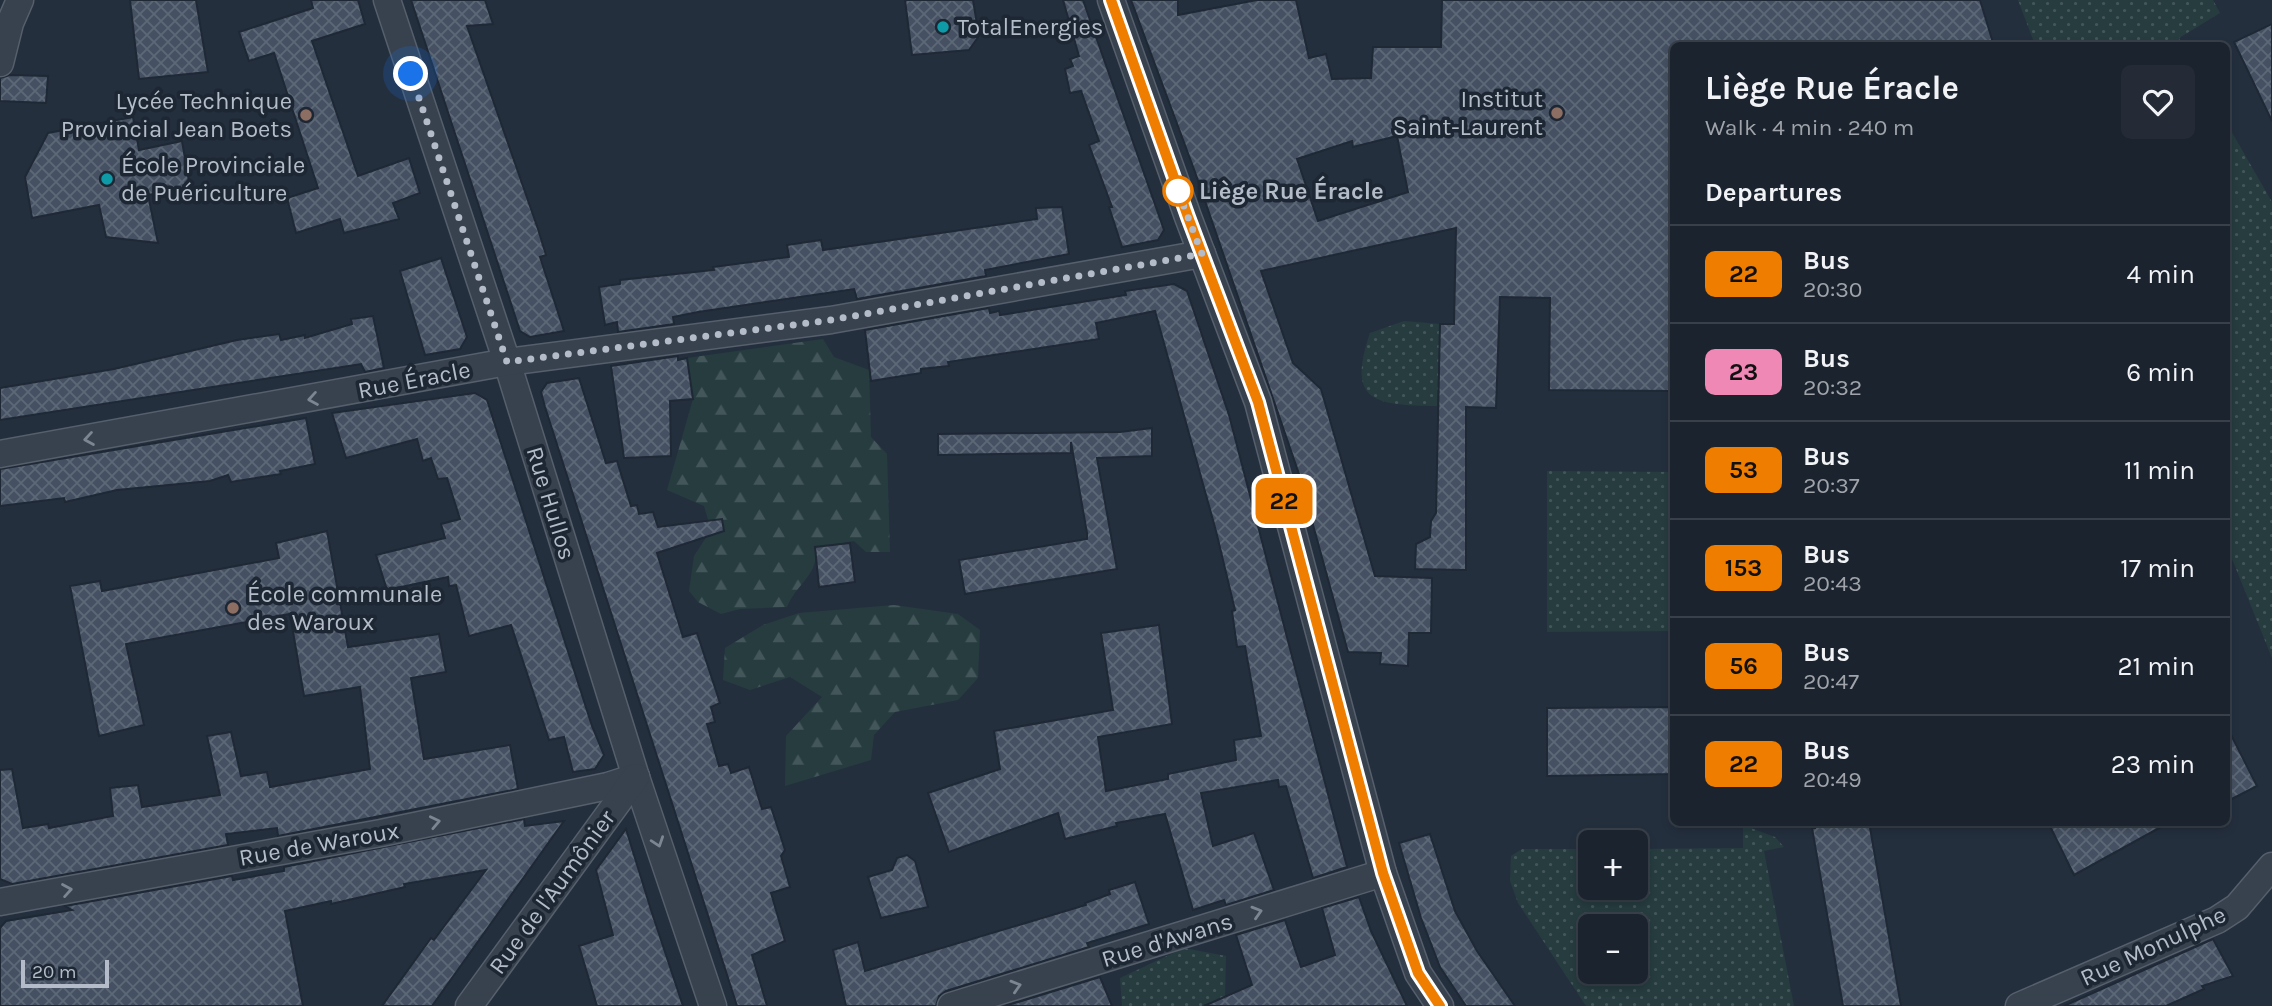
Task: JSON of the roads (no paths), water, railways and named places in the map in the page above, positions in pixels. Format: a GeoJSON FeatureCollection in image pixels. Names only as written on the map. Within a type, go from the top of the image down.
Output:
{"type":"FeatureCollection","features":[{"type":"Feature","properties":{"kind":"street"},"geometry":{"type":"LineString","coordinates":[[0,64],[20,0]]}},
{"type":"Feature","properties":{"kind":"street","name":"Rue Hullos"},"geometry":{"type":"LineString","coordinates":[[387,0],[507,362],[636,777],[713,1006]]}},
{"type":"Feature","properties":{"kind":"street"},"geometry":{"type":"LineString","coordinates":[[1111,0],[1258,402],[1383,873],[1418,973],[1440,1006]]}},
{"type":"Feature","properties":{"kind":"street","name":"Rue Éracle"},"geometry":{"type":"LineString","coordinates":[[0,454],[507,362],[831,320],[1202,254]]}},
{"type":"Feature","properties":{"kind":"street","name":"Rue de Waroux"},"geometry":{"type":"LineString","coordinates":[[0,902],[382,833],[608,786],[636,777]]}},
{"type":"Feature","properties":{"kind":"street","name":"Rue de l'Aumônier"},"geometry":{"type":"LineString","coordinates":[[469,1006],[636,777]]}},
{"type":"Feature","properties":{"kind":"street","name":"Rue Monulphe"},"geometry":{"type":"LineString","coordinates":[[2019,1006],[2217,920],[2237,907],[2272,866]]}},
{"type":"Feature","properties":{"kind":"street","name":"Rue d'Awans"},"geometry":{"type":"LineString","coordinates":[[951,1006],[1383,873]]}},
{"type":"Feature","properties":{"kind":"place","name":"TotalEnergies"},"geometry":{"type":"Point","coordinates":[943,27]}},
{"type":"Feature","properties":{"kind":"place","name":"Institut Saint-Laurent"},"geometry":{"type":"Point","coordinates":[1557,113]}},
{"type":"Feature","properties":{"kind":"place","name":"Lycée Technique Provincial Jean Boets"},"geometry":{"type":"Point","coordinates":[306,115]}},
{"type":"Feature","properties":{"kind":"place","name":"École Provinciale de Puériculture"},"geometry":{"type":"Point","coordinates":[107,179]}},
{"type":"Feature","properties":{"kind":"place","name":"Liège Rue Éracle"},"geometry":{"type":"Point","coordinates":[1178,191]}},
{"type":"Feature","properties":{"kind":"place","name":"École communale des Waroux"},"geometry":{"type":"Point","coordinates":[233,608]}}]}
